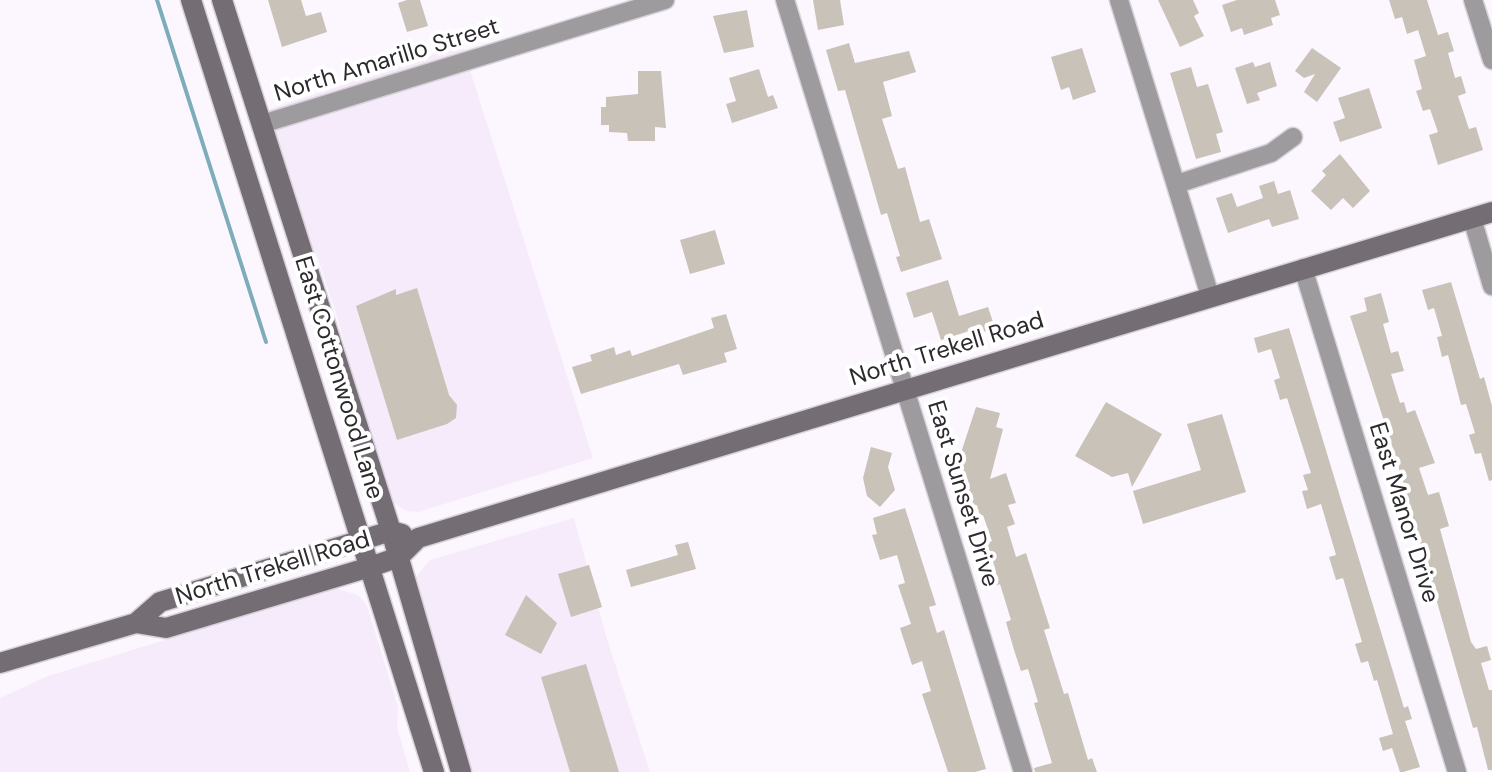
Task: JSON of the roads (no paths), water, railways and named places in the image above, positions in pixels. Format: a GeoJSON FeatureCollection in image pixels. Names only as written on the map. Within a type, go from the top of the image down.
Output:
{"type":"FeatureCollection","features":[{"type":"Feature","properties":{"kind":"main road","name":"East Cottonwood Lane"},"geometry":{"type":"LineString","coordinates":[[191,0],[434,772]]}},
{"type":"Feature","properties":{"kind":"main road","name":"East Cottonwood Lane"},"geometry":{"type":"LineString","coordinates":[[222,0],[391,531],[461,772]]}},
{"type":"Feature","properties":{"kind":"main road","name":"North Trekell Road"},"geometry":{"type":"LineString","coordinates":[[136,623],[166,628],[370,567],[399,557],[418,538],[1492,212]]}},
{"type":"Feature","properties":{"kind":"main road"},"geometry":{"type":"LineString","coordinates":[[268,243],[297,235]]}},
{"type":"Feature","properties":{"kind":"main road","name":"North Trekell Road"},"geometry":{"type":"LineString","coordinates":[[0,663],[136,623],[160,602],[391,531],[418,538]]}},
{"type":"Feature","properties":{"kind":"street","name":"North Amarillo Street"},"geometry":{"type":"LineString","coordinates":[[262,124],[665,0]]}},
{"type":"Feature","properties":{"kind":"street","name":"East Sunset Drive"},"geometry":{"type":"LineString","coordinates":[[785,0],[1023,772]]}},
{"type":"Feature","properties":{"kind":"street"},"geometry":{"type":"LineString","coordinates":[[1119,0],[1210,296]]}},
{"type":"Feature","properties":{"kind":"street"},"geometry":{"type":"LineString","coordinates":[[1473,0],[1492,60]]}},
{"type":"Feature","properties":{"kind":"street"},"geometry":{"type":"LineString","coordinates":[[1177,184],[1271,153],[1293,137]]}},
{"type":"Feature","properties":{"kind":"street"},"geometry":{"type":"LineString","coordinates":[[1472,218],[1492,286]]}},
{"type":"Feature","properties":{"kind":"street","name":"East Manor Drive"},"geometry":{"type":"LineString","coordinates":[[1303,268],[1457,772]]}},
{"type":"Feature","properties":{"kind":"waterway"},"geometry":{"type":"LineString","coordinates":[[157,0],[266,342]]}}]}
